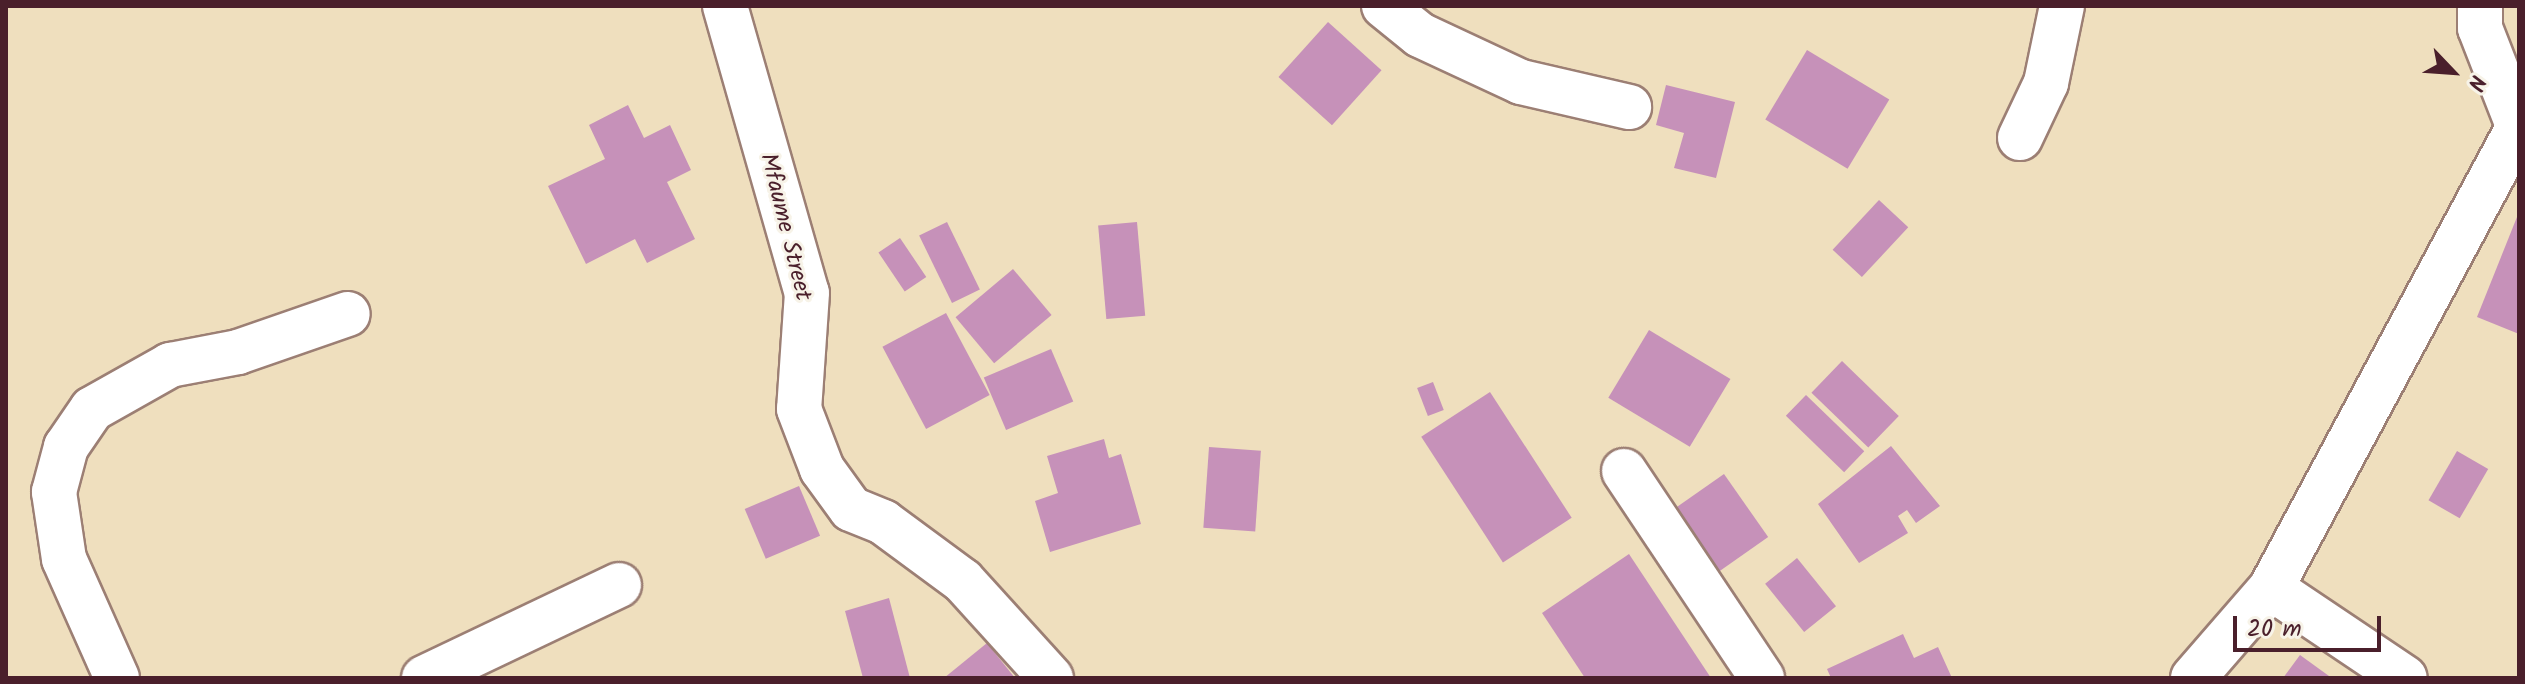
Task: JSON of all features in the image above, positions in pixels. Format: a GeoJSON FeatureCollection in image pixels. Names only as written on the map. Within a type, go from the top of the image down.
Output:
{"type":"FeatureCollection","features":[{"type":"Feature","properties":{"kind":"street","name":"Mfaume Street"},"geometry":{"type":"LineString","coordinates":[[725,6],[807,293],[799,409],[822,469],[851,509],[883,522],[963,581],[1051,678]]}},
{"type":"Feature","properties":{"kind":"street"},"geometry":{"type":"LineString","coordinates":[[1384,6],[1420,35],[1521,82],[1629,107]]}},
{"type":"Feature","properties":{"kind":"street"},"geometry":{"type":"LineString","coordinates":[[2020,138],[2046,83],[2062,6]]}},
{"type":"Feature","properties":{"kind":"street"},"geometry":{"type":"LineString","coordinates":[[2193,678],[2271,588],[2519,127],[2480,28],[2480,6]]}},
{"type":"Feature","properties":{"kind":"street"},"geometry":{"type":"LineString","coordinates":[[117,678],[64,559],[54,492],[66,447],[92,409],[170,365],[238,352],[348,314]]}},
{"type":"Feature","properties":{"kind":"street"},"geometry":{"type":"LineString","coordinates":[[1624,471],[1762,678]]}},
{"type":"Feature","properties":{"kind":"street"},"geometry":{"type":"LineString","coordinates":[[424,678],[619,585]]}},
{"type":"Feature","properties":{"kind":"street"},"geometry":{"type":"LineString","coordinates":[[2271,588],[2405,678]]}},
{"type":"Feature","properties":{"kind":"building"},"geometry":{"type":"Polygon","coordinates":[[[1328,22],[1382,70],[1332,125],[1278,77],[1328,22]]]}},
{"type":"Feature","properties":{"kind":"building"},"geometry":{"type":"Polygon","coordinates":[[[1807,50],[1889,99],[1848,169],[1765,119],[1807,50]]]}},
{"type":"Feature","properties":{"kind":"building"},"geometry":{"type":"Polygon","coordinates":[[[1666,85],[1735,102],[1716,178],[1674,168],[1684,133],[1656,125],[1666,85]]]}},
{"type":"Feature","properties":{"kind":"building"},"geometry":{"type":"Polygon","coordinates":[[[628,105],[644,138],[670,125],[691,170],[667,182],[695,239],[647,263],[635,239],[586,264],[548,186],[605,159],[589,125],[628,105]]]}},
{"type":"Feature","properties":{"kind":"building"},"geometry":{"type":"Polygon","coordinates":[[[1879,200],[1908,227],[1862,277],[1833,250],[1879,200]]]}},
{"type":"Feature","properties":{"kind":"building"},"geometry":{"type":"Polygon","coordinates":[[[2519,212],[2519,334],[2477,317],[2519,212]]]}},
{"type":"Feature","properties":{"kind":"building"},"geometry":{"type":"Polygon","coordinates":[[[947,222],[980,289],[952,303],[919,236],[947,222]]]}},
{"type":"Feature","properties":{"kind":"building"},"geometry":{"type":"Polygon","coordinates":[[[1137,222],[1145,316],[1106,319],[1098,225],[1137,222]]]}},
{"type":"Feature","properties":{"kind":"building"},"geometry":{"type":"Polygon","coordinates":[[[900,238],[926,277],[905,292],[878,253],[900,238]]]}},
{"type":"Feature","properties":{"kind":"building"},"geometry":{"type":"Polygon","coordinates":[[[1013,269],[1052,315],[994,363],[956,317],[1013,269]]]}},
{"type":"Feature","properties":{"kind":"building"},"geometry":{"type":"Polygon","coordinates":[[[946,313],[990,395],[926,429],[882,347],[946,313]]]}},
{"type":"Feature","properties":{"kind":"building"},"geometry":{"type":"Polygon","coordinates":[[[1649,330],[1730,379],[1690,447],[1608,398],[1649,330]]]}},
{"type":"Feature","properties":{"kind":"building"},"geometry":{"type":"Polygon","coordinates":[[[1051,349],[1073,401],[1006,430],[984,378],[1051,349]]]}},
{"type":"Feature","properties":{"kind":"building"},"geometry":{"type":"Polygon","coordinates":[[[1842,361],[1899,416],[1868,448],[1811,393],[1842,361]]]}},
{"type":"Feature","properties":{"kind":"building"},"geometry":{"type":"Polygon","coordinates":[[[1433,382],[1444,410],[1428,416],[1417,388],[1433,382]]]}},
{"type":"Feature","properties":{"kind":"building"},"geometry":{"type":"Polygon","coordinates":[[[1490,392],[1572,518],[1503,562],[1421,437],[1490,392]]]}},
{"type":"Feature","properties":{"kind":"building"},"geometry":{"type":"Polygon","coordinates":[[[1806,395],[1864,451],[1844,472],[1786,416],[1806,395]]]}},
{"type":"Feature","properties":{"kind":"building"},"geometry":{"type":"Polygon","coordinates":[[[1104,439],[1109,458],[1121,454],[1141,524],[1050,552],[1035,501],[1058,493],[1047,456],[1104,439]]]}},
{"type":"Feature","properties":{"kind":"building"},"geometry":{"type":"Polygon","coordinates":[[[1891,446],[1940,506],[1916,523],[1907,510],[1898,516],[1908,533],[1859,563],[1818,504],[1891,446]]]}},
{"type":"Feature","properties":{"kind":"building"},"geometry":{"type":"Polygon","coordinates":[[[1209,447],[1261,451],[1255,531],[1203,528],[1209,447]]]}},
{"type":"Feature","properties":{"kind":"building"},"geometry":{"type":"Polygon","coordinates":[[[2457,451],[2488,469],[2460,518],[2428,500],[2457,451]]]}},
{"type":"Feature","properties":{"kind":"building"},"geometry":{"type":"Polygon","coordinates":[[[1724,474],[1768,537],[1717,573],[1672,510],[1724,474]]]}},
{"type":"Feature","properties":{"kind":"building"},"geometry":{"type":"Polygon","coordinates":[[[799,486],[820,536],[766,559],[745,509],[799,486]]]}},
{"type":"Feature","properties":{"kind":"building"},"geometry":{"type":"Polygon","coordinates":[[[1629,554],[1711,678],[1585,678],[1542,613],[1629,554]]]}},
{"type":"Feature","properties":{"kind":"building"},"geometry":{"type":"Polygon","coordinates":[[[1797,558],[1836,606],[1804,632],[1765,584],[1797,558]]]}},
{"type":"Feature","properties":{"kind":"building"},"geometry":{"type":"Polygon","coordinates":[[[889,598],[910,678],[863,678],[845,611],[889,598]]]}},
{"type":"Feature","properties":{"kind":"building"},"geometry":{"type":"Polygon","coordinates":[[[1903,634],[1914,658],[1938,647],[1952,678],[1831,678],[1827,669],[1903,634]]]}},
{"type":"Feature","properties":{"kind":"building"},"geometry":{"type":"Polygon","coordinates":[[[987,643],[1015,678],[944,678],[987,643]]]}},
{"type":"Feature","properties":{"kind":"building"},"geometry":{"type":"Polygon","coordinates":[[[2300,655],[2329,676],[2328,678],[2283,678],[2300,655]]]}}]}
